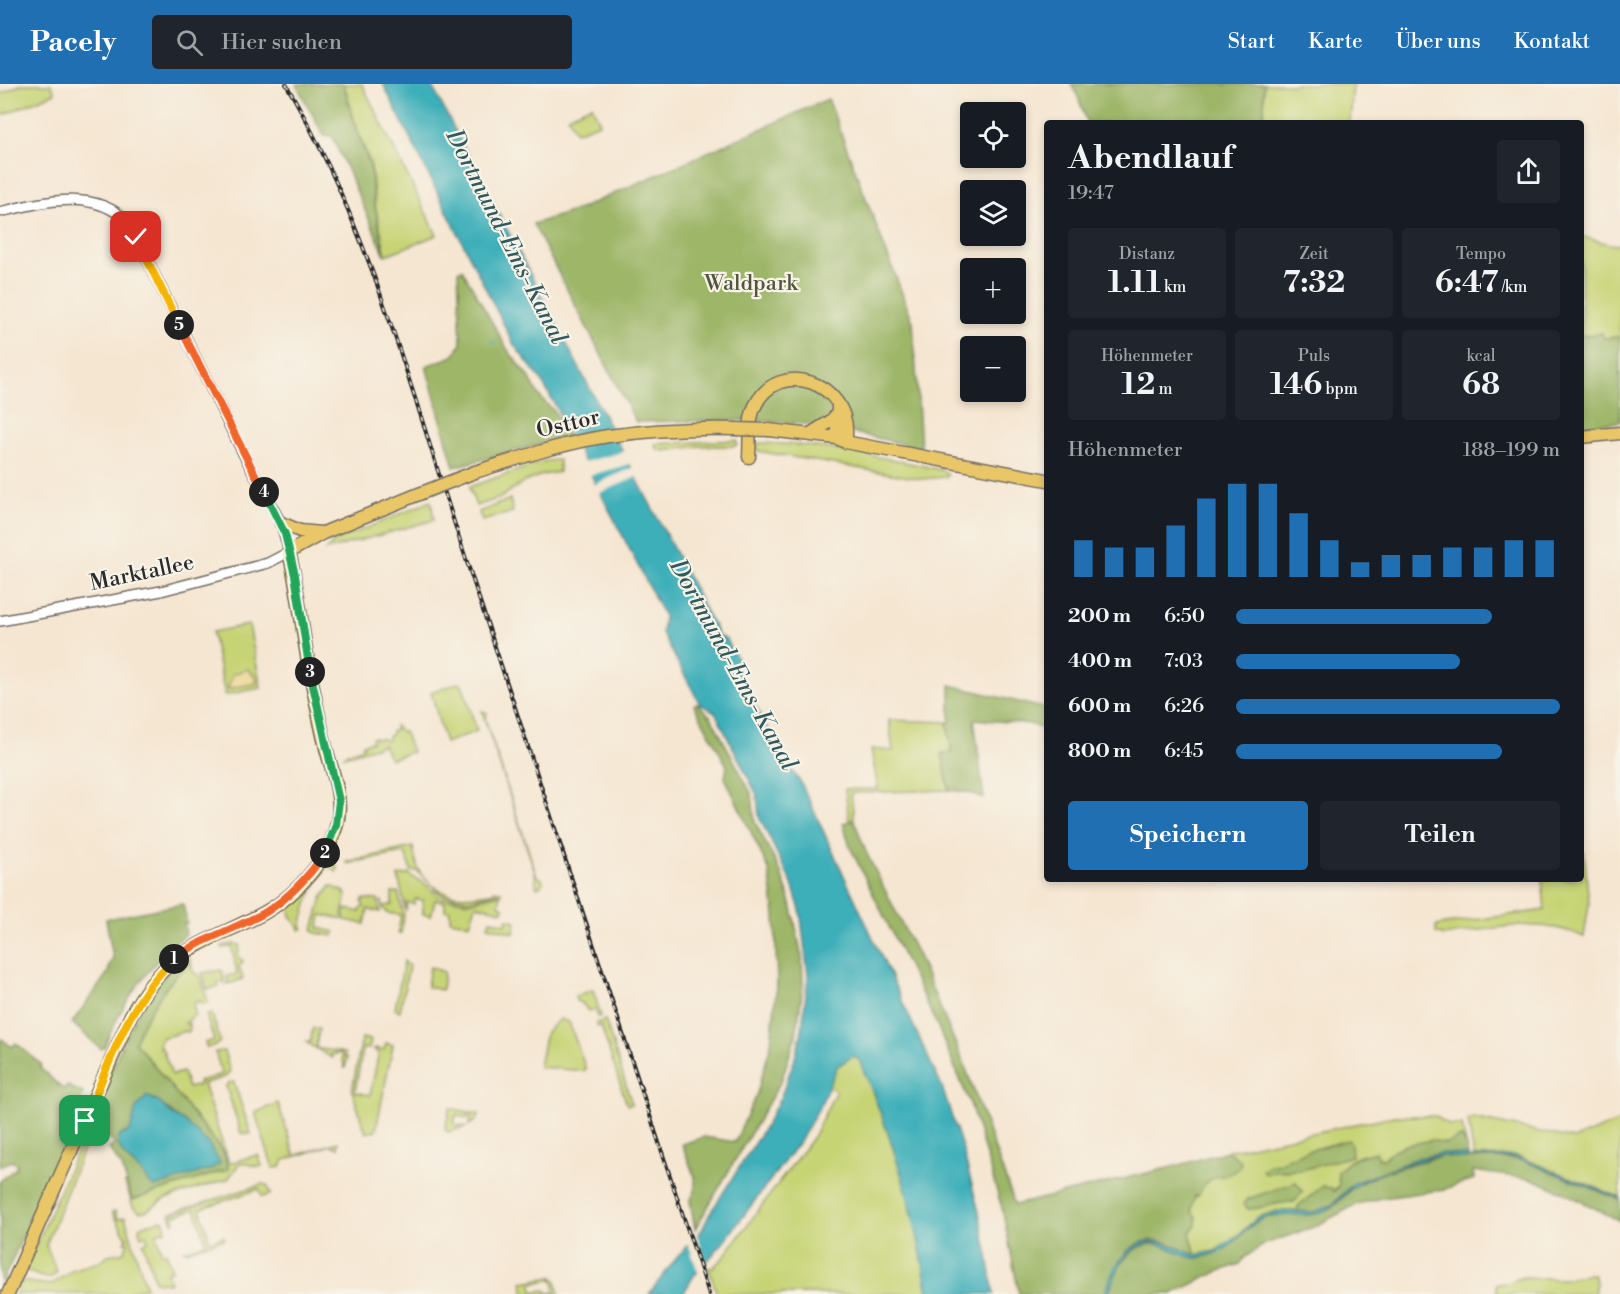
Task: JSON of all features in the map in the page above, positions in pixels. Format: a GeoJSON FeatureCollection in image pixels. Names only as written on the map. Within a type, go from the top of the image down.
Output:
{"type":"FeatureCollection","features":[{"type":"Feature","properties":{"kind":"main road"},"geometry":{"type":"LineString","coordinates":[[749,457],[754,407],[767,391],[791,380],[806,380],[818,384],[829,392],[846,420],[841,437]]}},
{"type":"Feature","properties":{"kind":"main road"},"geometry":{"type":"LineString","coordinates":[[810,434],[831,421],[838,408]]}},
{"type":"Feature","properties":{"kind":"main road","name":"Osttor"},"geometry":{"type":"LineString","coordinates":[[289,552],[323,533],[476,472],[543,451],[595,439],[647,431],[769,430],[841,437],[936,455],[959,463],[1044,479]]}},
{"type":"Feature","properties":{"kind":"main road"},"geometry":{"type":"LineString","coordinates":[[1584,437],[1620,433]]}},
{"type":"Feature","properties":{"kind":"main road"},"geometry":{"type":"LineString","coordinates":[[281,523],[300,531],[323,533]]}},
{"type":"Feature","properties":{"kind":"main road"},"geometry":{"type":"LineString","coordinates":[[8,1294],[131,1015],[145,990],[165,967],[182,953],[267,911],[291,893],[312,871],[326,851],[334,833],[338,817],[338,794],[319,714],[289,552]]}},
{"type":"Feature","properties":{"kind":"street"},"geometry":{"type":"LineString","coordinates":[[0,212],[69,200],[86,201],[110,208],[129,224],[239,447],[281,523],[289,552]]}},
{"type":"Feature","properties":{"kind":"street","name":"Marktallee"},"geometry":{"type":"LineString","coordinates":[[0,621],[160,591],[268,563],[289,552]]}},
{"type":"Feature","properties":{"kind":"green space"},"geometry":{"type":"Polygon","coordinates":[[[22,84],[51,84],[55,93],[0,116],[0,94],[22,84]]]}},
{"type":"Feature","properties":{"kind":"green space"},"geometry":{"type":"Polygon","coordinates":[[[296,84],[344,84],[355,126],[370,166],[374,203],[385,255],[332,136],[324,136],[296,84]]]}},
{"type":"Feature","properties":{"kind":"green space"},"geometry":{"type":"Polygon","coordinates":[[[344,84],[362,84],[437,235],[386,255],[375,204],[371,166],[344,84]]]}},
{"type":"Feature","properties":{"kind":"green space"},"geometry":{"type":"Polygon","coordinates":[[[1071,84],[1264,84],[1264,120],[1086,120],[1071,84]]]}},
{"type":"Feature","properties":{"kind":"green space"},"geometry":{"type":"Polygon","coordinates":[[[1264,84],[1353,84],[1350,120],[1264,120],[1264,84]]]}},
{"type":"Feature","properties":{"kind":"green space","name":"Waldpark"},"geometry":{"type":"Polygon","coordinates":[[[828,99],[913,322],[921,448],[819,425],[748,420],[636,422],[533,224],[577,210],[828,99]]]}},
{"type":"Feature","properties":{"kind":"green space"},"geometry":{"type":"Polygon","coordinates":[[[592,105],[600,123],[576,132],[568,116],[592,105]]]}},
{"type":"Feature","properties":{"kind":"green space"},"geometry":{"type":"Polygon","coordinates":[[[1584,237],[1620,245],[1620,337],[1603,338],[1602,333],[1584,336],[1584,237]]]}},
{"type":"Feature","properties":{"kind":"green space"},"geometry":{"type":"Polygon","coordinates":[[[462,269],[509,352],[528,375],[540,397],[555,412],[568,437],[454,467],[426,366],[453,356],[461,344],[458,271],[462,269]]]}},
{"type":"Feature","properties":{"kind":"green space"},"geometry":{"type":"Polygon","coordinates":[[[1602,333],[1603,338],[1620,337],[1620,422],[1584,425],[1584,336],[1602,333]]]}},
{"type":"Feature","properties":{"kind":"green space"},"geometry":{"type":"Polygon","coordinates":[[[737,440],[737,445],[734,446],[700,446],[664,451],[657,449],[655,444],[737,440]]]}},
{"type":"Feature","properties":{"kind":"green space"},"geometry":{"type":"Polygon","coordinates":[[[759,443],[852,452],[942,470],[948,474],[946,477],[921,479],[758,451],[759,443]]]}},
{"type":"Feature","properties":{"kind":"green space"},"geometry":{"type":"Polygon","coordinates":[[[559,460],[559,472],[524,482],[500,498],[476,506],[469,487],[545,461],[559,460]]]}},
{"type":"Feature","properties":{"kind":"green space"},"geometry":{"type":"Polygon","coordinates":[[[510,499],[513,512],[482,521],[479,512],[510,499]]]}},
{"type":"Feature","properties":{"kind":"green space"},"geometry":{"type":"Polygon","coordinates":[[[431,501],[434,520],[326,550],[333,542],[431,501]]]}},
{"type":"Feature","properties":{"kind":"green space"},"geometry":{"type":"Polygon","coordinates":[[[249,625],[261,688],[225,695],[212,632],[249,625]]]}},
{"type":"Feature","properties":{"kind":"green space"},"geometry":{"type":"Polygon","coordinates":[[[458,683],[462,684],[477,731],[445,743],[431,692],[458,683]]]}},
{"type":"Feature","properties":{"kind":"green space"},"geometry":{"type":"Polygon","coordinates":[[[950,685],[1044,708],[1044,730],[1030,724],[974,719],[984,798],[967,792],[949,790],[942,753],[952,753],[947,722],[950,722],[950,685]]]}},
{"type":"Feature","properties":{"kind":"green space"},"geometry":{"type":"Polygon","coordinates":[[[697,703],[711,717],[752,795],[755,822],[781,873],[791,903],[802,958],[803,985],[796,1035],[781,1081],[695,1229],[690,1201],[695,1191],[695,1178],[682,1144],[704,1137],[735,1142],[757,1093],[771,1044],[777,983],[775,915],[769,870],[725,778],[727,766],[694,705],[697,703]]]}},
{"type":"Feature","properties":{"kind":"green space"},"geometry":{"type":"Polygon","coordinates":[[[482,711],[487,713],[485,719],[536,874],[543,882],[540,886],[536,887],[535,872],[482,711]]]}},
{"type":"Feature","properties":{"kind":"green space"},"geometry":{"type":"Polygon","coordinates":[[[889,720],[947,722],[952,753],[942,753],[949,790],[851,793],[854,820],[849,820],[845,789],[878,789],[871,749],[893,751],[889,720]]]}},
{"type":"Feature","properties":{"kind":"green space"},"geometry":{"type":"Polygon","coordinates":[[[395,726],[402,732],[404,731],[412,752],[390,759],[383,745],[344,756],[363,747],[363,744],[373,741],[372,738],[388,740],[388,736],[392,734],[391,731],[396,730],[395,726]]]}},
{"type":"Feature","properties":{"kind":"green space"},"geometry":{"type":"Polygon","coordinates":[[[854,820],[866,852],[919,958],[965,1066],[1015,1205],[1180,1165],[1227,1151],[1241,1161],[1239,1168],[1210,1180],[1203,1186],[1198,1196],[1195,1196],[1191,1210],[1196,1217],[1196,1226],[1190,1232],[1195,1255],[1165,1242],[1152,1240],[1142,1242],[1125,1254],[1105,1294],[1019,1294],[1002,1208],[971,1106],[937,1025],[850,847],[843,823],[854,820]]]}},
{"type":"Feature","properties":{"kind":"green space"},"geometry":{"type":"Polygon","coordinates":[[[413,847],[418,868],[427,880],[417,871],[411,871],[405,853],[360,861],[358,859],[413,847]]]}},
{"type":"Feature","properties":{"kind":"green space"},"geometry":{"type":"Polygon","coordinates":[[[1584,852],[1589,904],[1584,937],[1550,927],[1532,926],[1497,928],[1444,936],[1436,933],[1436,926],[1545,910],[1542,882],[1584,882],[1584,852]]]}},
{"type":"Feature","properties":{"kind":"green space"},"geometry":{"type":"Polygon","coordinates":[[[333,854],[338,857],[335,863],[338,869],[336,872],[330,867],[326,868],[321,876],[313,890],[301,927],[303,928],[300,930],[291,916],[289,904],[312,884],[333,854]]]}},
{"type":"Feature","properties":{"kind":"green space"},"geometry":{"type":"Polygon","coordinates":[[[358,859],[349,864],[346,862],[358,859]]]}},
{"type":"Feature","properties":{"kind":"green space"},"geometry":{"type":"Polygon","coordinates":[[[410,874],[441,898],[469,902],[501,894],[499,905],[504,907],[503,911],[476,905],[470,924],[450,920],[450,911],[445,910],[445,902],[435,900],[431,916],[423,914],[423,900],[415,899],[414,904],[407,903],[406,911],[398,876],[410,874]]]}},
{"type":"Feature","properties":{"kind":"green space"},"geometry":{"type":"Polygon","coordinates":[[[430,883],[445,893],[454,895],[473,895],[494,892],[494,890],[502,892],[468,900],[442,895],[430,883]]]}},
{"type":"Feature","properties":{"kind":"green space"},"geometry":{"type":"Polygon","coordinates":[[[331,886],[347,895],[342,919],[321,915],[319,928],[335,932],[334,936],[316,933],[313,930],[322,898],[331,886]]]}},
{"type":"Feature","properties":{"kind":"green space"},"geometry":{"type":"Polygon","coordinates":[[[398,892],[404,915],[401,933],[398,933],[401,915],[387,913],[383,910],[381,900],[383,906],[392,905],[392,893],[398,892]]]}},
{"type":"Feature","properties":{"kind":"green space"},"geometry":{"type":"Polygon","coordinates":[[[363,899],[378,900],[380,912],[368,909],[365,924],[344,920],[346,909],[360,912],[364,907],[363,899]]]}},
{"type":"Feature","properties":{"kind":"green space"},"geometry":{"type":"Polygon","coordinates":[[[183,904],[187,923],[184,924],[186,934],[148,971],[128,1000],[104,1048],[101,1049],[72,1023],[110,970],[108,968],[113,958],[106,919],[183,904]]]}},
{"type":"Feature","properties":{"kind":"green space"},"geometry":{"type":"Polygon","coordinates":[[[507,919],[516,921],[514,933],[488,926],[490,920],[506,924],[507,919]]]}},
{"type":"Feature","properties":{"kind":"green space"},"geometry":{"type":"Polygon","coordinates":[[[240,945],[238,954],[243,960],[239,966],[243,979],[228,984],[227,976],[237,974],[232,947],[222,948],[222,946],[240,945]]]}},
{"type":"Feature","properties":{"kind":"green space"},"geometry":{"type":"Polygon","coordinates":[[[189,958],[191,962],[162,993],[135,1042],[224,1153],[229,1169],[132,1200],[122,1167],[109,1149],[115,1144],[104,1132],[98,1137],[90,1133],[89,1125],[121,1047],[141,1008],[163,977],[189,958]],[[159,1102],[131,1127],[130,1131],[122,1134],[148,1182],[208,1143],[159,1102]]]}},
{"type":"Feature","properties":{"kind":"green space"},"geometry":{"type":"Polygon","coordinates":[[[404,961],[409,966],[400,1011],[395,1009],[404,961]]]}},
{"type":"Feature","properties":{"kind":"green space"},"geometry":{"type":"Polygon","coordinates":[[[191,962],[193,972],[200,976],[208,1002],[194,1003],[193,1008],[196,1014],[185,1023],[187,1025],[189,1023],[188,1032],[162,1038],[159,1043],[160,1048],[162,1048],[172,1075],[183,1072],[188,1088],[222,1074],[215,1052],[224,1051],[230,1071],[225,1077],[203,1084],[229,1163],[258,1155],[262,1166],[239,1164],[228,1179],[165,1199],[146,1211],[140,1212],[133,1207],[125,1183],[127,1182],[132,1200],[229,1169],[224,1152],[135,1042],[162,993],[191,962]]]}},
{"type":"Feature","properties":{"kind":"green space"},"geometry":{"type":"Polygon","coordinates":[[[430,967],[444,972],[442,990],[427,987],[430,967]]]}},
{"type":"Feature","properties":{"kind":"green space"},"geometry":{"type":"Polygon","coordinates":[[[222,970],[225,985],[222,981],[218,982],[219,986],[207,990],[202,973],[222,970]]]}},
{"type":"Feature","properties":{"kind":"green space"},"geometry":{"type":"Polygon","coordinates":[[[593,990],[601,1016],[598,1017],[595,1009],[588,1011],[582,1003],[576,1001],[575,996],[593,990]]]}},
{"type":"Feature","properties":{"kind":"green space"},"geometry":{"type":"Polygon","coordinates":[[[212,1014],[220,1041],[207,1048],[205,1043],[214,1040],[206,1015],[212,1014]]]}},
{"type":"Feature","properties":{"kind":"green space"},"geometry":{"type":"Polygon","coordinates":[[[560,1019],[569,1022],[586,1069],[584,1071],[539,1067],[546,1032],[560,1019]]]}},
{"type":"Feature","properties":{"kind":"green space"},"geometry":{"type":"Polygon","coordinates":[[[605,1020],[632,1104],[627,1105],[601,1026],[597,1027],[596,1023],[605,1020]]]}},
{"type":"Feature","properties":{"kind":"green space"},"geometry":{"type":"Polygon","coordinates":[[[313,1028],[319,1029],[316,1048],[345,1053],[344,1057],[347,1058],[345,1069],[341,1053],[331,1055],[332,1058],[304,1041],[310,1042],[313,1028]]]}},
{"type":"Feature","properties":{"kind":"green space"},"geometry":{"type":"Polygon","coordinates":[[[362,1038],[371,1040],[369,1049],[363,1048],[355,1092],[370,1095],[379,1052],[374,1048],[384,1050],[386,1043],[393,1045],[376,1130],[366,1133],[352,1091],[362,1038]]]}},
{"type":"Feature","properties":{"kind":"green space"},"geometry":{"type":"Polygon","coordinates":[[[2,1039],[12,1047],[16,1043],[42,1065],[40,1068],[63,1089],[68,1086],[83,1093],[71,1130],[0,1287],[0,1181],[16,1168],[17,1164],[12,1161],[0,1166],[0,1042],[2,1039]]]}},
{"type":"Feature","properties":{"kind":"green space"},"geometry":{"type":"Polygon","coordinates":[[[850,1056],[856,1056],[859,1060],[892,1145],[910,1204],[928,1294],[717,1294],[708,1267],[712,1268],[722,1259],[813,1137],[836,1091],[829,1086],[837,1067],[850,1056]]]}},
{"type":"Feature","properties":{"kind":"green space"},"geometry":{"type":"Polygon","coordinates":[[[234,1082],[251,1134],[241,1133],[226,1086],[234,1082]]]}},
{"type":"Feature","properties":{"kind":"green space"},"geometry":{"type":"Polygon","coordinates":[[[278,1103],[295,1156],[338,1142],[338,1148],[331,1145],[284,1160],[281,1167],[273,1168],[255,1113],[278,1103]]]}},
{"type":"Feature","properties":{"kind":"green space"},"geometry":{"type":"Polygon","coordinates":[[[450,1108],[479,1114],[476,1121],[469,1125],[471,1115],[468,1114],[467,1118],[456,1115],[454,1124],[465,1127],[448,1132],[445,1130],[450,1108]]]}},
{"type":"Feature","properties":{"kind":"green space"},"geometry":{"type":"Polygon","coordinates":[[[1394,1116],[1435,1116],[1449,1125],[1462,1125],[1467,1148],[1465,1143],[1422,1143],[1401,1147],[1384,1159],[1363,1155],[1355,1158],[1338,1171],[1339,1186],[1333,1192],[1323,1186],[1298,1206],[1298,1211],[1277,1211],[1258,1217],[1236,1237],[1215,1251],[1195,1255],[1190,1232],[1196,1226],[1192,1203],[1203,1184],[1214,1177],[1227,1175],[1241,1161],[1227,1151],[1394,1116]]]}},
{"type":"Feature","properties":{"kind":"green space"},"geometry":{"type":"Polygon","coordinates":[[[1473,1118],[1574,1139],[1620,1121],[1620,1197],[1516,1156],[1474,1157],[1468,1120],[1473,1118]]]}},
{"type":"Feature","properties":{"kind":"green space"},"geometry":{"type":"Polygon","coordinates":[[[1461,1137],[1468,1156],[1443,1153],[1419,1158],[1354,1183],[1332,1205],[1314,1212],[1298,1211],[1298,1206],[1323,1186],[1332,1189],[1333,1192],[1339,1187],[1338,1171],[1354,1158],[1376,1152],[1379,1159],[1384,1159],[1394,1150],[1406,1145],[1433,1140],[1445,1144],[1461,1137]]]}},
{"type":"Feature","properties":{"kind":"green space"},"geometry":{"type":"Polygon","coordinates":[[[1348,1140],[1351,1144],[1352,1156],[1302,1170],[1275,1171],[1266,1174],[1262,1170],[1270,1164],[1281,1163],[1310,1150],[1348,1140]]]}},
{"type":"Feature","properties":{"kind":"green space"},"geometry":{"type":"Polygon","coordinates":[[[80,1144],[84,1147],[46,1245],[57,1272],[50,1278],[41,1277],[25,1270],[80,1144]]]}},
{"type":"Feature","properties":{"kind":"green space"},"geometry":{"type":"Polygon","coordinates":[[[1443,1156],[1527,1162],[1620,1200],[1620,1221],[1532,1179],[1473,1171],[1474,1179],[1442,1190],[1382,1198],[1357,1204],[1316,1226],[1265,1244],[1245,1257],[1240,1264],[1217,1272],[1172,1294],[1108,1294],[1123,1261],[1140,1247],[1156,1244],[1197,1258],[1215,1254],[1262,1219],[1270,1216],[1321,1212],[1329,1209],[1353,1188],[1367,1180],[1399,1168],[1443,1156]]]}},
{"type":"Feature","properties":{"kind":"green space"},"geometry":{"type":"Polygon","coordinates":[[[1296,1182],[1303,1192],[1294,1202],[1248,1209],[1244,1204],[1248,1199],[1296,1182]]]}},
{"type":"Feature","properties":{"kind":"green space"},"geometry":{"type":"Polygon","coordinates":[[[263,1184],[267,1185],[271,1194],[262,1197],[259,1189],[200,1209],[210,1241],[224,1236],[224,1239],[184,1250],[206,1243],[195,1209],[173,1216],[175,1222],[173,1223],[170,1215],[172,1213],[263,1184]]]}},
{"type":"Feature","properties":{"kind":"green space"},"geometry":{"type":"Polygon","coordinates":[[[115,1211],[118,1219],[125,1217],[146,1287],[124,1294],[15,1294],[22,1281],[51,1285],[74,1269],[101,1261],[108,1255],[124,1252],[128,1243],[125,1242],[127,1238],[112,1212],[115,1211]]]}},
{"type":"Feature","properties":{"kind":"green space"},"geometry":{"type":"Polygon","coordinates":[[[164,1221],[166,1230],[156,1233],[162,1253],[166,1252],[172,1270],[167,1272],[170,1282],[168,1283],[155,1281],[143,1243],[148,1241],[146,1235],[141,1236],[139,1230],[140,1226],[164,1221]]]}},
{"type":"Feature","properties":{"kind":"green space"},"geometry":{"type":"Polygon","coordinates":[[[1593,1274],[1596,1282],[1594,1294],[1497,1294],[1496,1284],[1508,1283],[1523,1277],[1563,1279],[1593,1274]]]}},
{"type":"Feature","properties":{"kind":"green space"},"geometry":{"type":"Polygon","coordinates":[[[552,1277],[552,1280],[532,1283],[533,1291],[555,1292],[553,1277],[556,1280],[559,1294],[525,1294],[522,1282],[552,1277]]]}},
{"type":"Feature","properties":{"kind":"sand"},"geometry":{"type":"Polygon","coordinates":[[[248,669],[256,678],[257,683],[227,689],[233,674],[248,669]]]}},
{"type":"Feature","properties":{"kind":"water","name":"Dortmund-Ems-Kanal"},"geometry":{"type":"Polygon","coordinates":[[[383,84],[431,84],[719,636],[726,639],[739,662],[738,673],[784,759],[801,783],[942,1087],[962,1147],[978,1208],[994,1294],[928,1294],[910,1204],[892,1145],[859,1060],[853,1056],[837,1067],[821,1104],[802,1138],[723,1243],[693,1277],[683,1294],[649,1294],[678,1256],[702,1230],[709,1215],[766,1125],[781,1096],[801,1035],[808,976],[800,910],[792,884],[759,817],[757,795],[715,712],[700,704],[662,633],[664,616],[554,403],[539,377],[514,345],[383,84]]]}},
{"type":"Feature","properties":{"kind":"water"},"geometry":{"type":"Polygon","coordinates":[[[147,1096],[159,1102],[170,1113],[185,1122],[208,1143],[220,1163],[211,1169],[154,1187],[151,1185],[141,1171],[124,1155],[118,1137],[130,1131],[136,1108],[147,1096]]]}},
{"type":"Feature","properties":{"kind":"water"},"geometry":{"type":"Polygon","coordinates":[[[1443,1153],[1468,1156],[1468,1159],[1441,1156],[1385,1172],[1355,1186],[1327,1210],[1322,1212],[1308,1215],[1274,1215],[1261,1219],[1228,1247],[1214,1254],[1190,1257],[1159,1244],[1136,1248],[1120,1265],[1108,1294],[1105,1294],[1114,1268],[1128,1250],[1143,1242],[1163,1242],[1195,1255],[1215,1251],[1236,1237],[1258,1217],[1277,1211],[1314,1212],[1332,1205],[1354,1183],[1419,1158],[1443,1153]]]}},
{"type":"Feature","properties":{"kind":"water"},"geometry":{"type":"Polygon","coordinates":[[[1516,1156],[1620,1197],[1620,1199],[1516,1158],[1473,1158],[1516,1156]]]}},
{"type":"Feature","properties":{"kind":"pier"},"geometry":{"type":"Polygon","coordinates":[[[626,451],[633,463],[588,476],[581,463],[626,451]]]}},
{"type":"Feature","properties":{"kind":"pier"},"geometry":{"type":"Polygon","coordinates":[[[635,467],[639,476],[597,494],[593,485],[635,467]]]}},
{"type":"Feature","properties":{"kind":"pier"},"geometry":{"type":"Polygon","coordinates":[[[696,1232],[707,1266],[699,1275],[688,1243],[696,1232]]]}},
{"type":"Feature","properties":{"kind":"waterway"},"geometry":{"type":"LineString","coordinates":[[492,343],[497,341]]}},
{"type":"Feature","properties":{"kind":"railway"},"geometry":{"type":"LineString","coordinates":[[286,84],[343,198],[388,317],[709,1294]]}},
{"type":"Feature","properties":{"kind":"route"},"geometry":{"type":"LineString","coordinates":[[85,1121],[131,1015],[145,990],[165,967],[182,953],[267,911],[291,893],[312,871],[326,851],[334,833],[339,809],[338,794],[326,748],[308,658],[295,575],[285,534],[136,237]]}}]}
